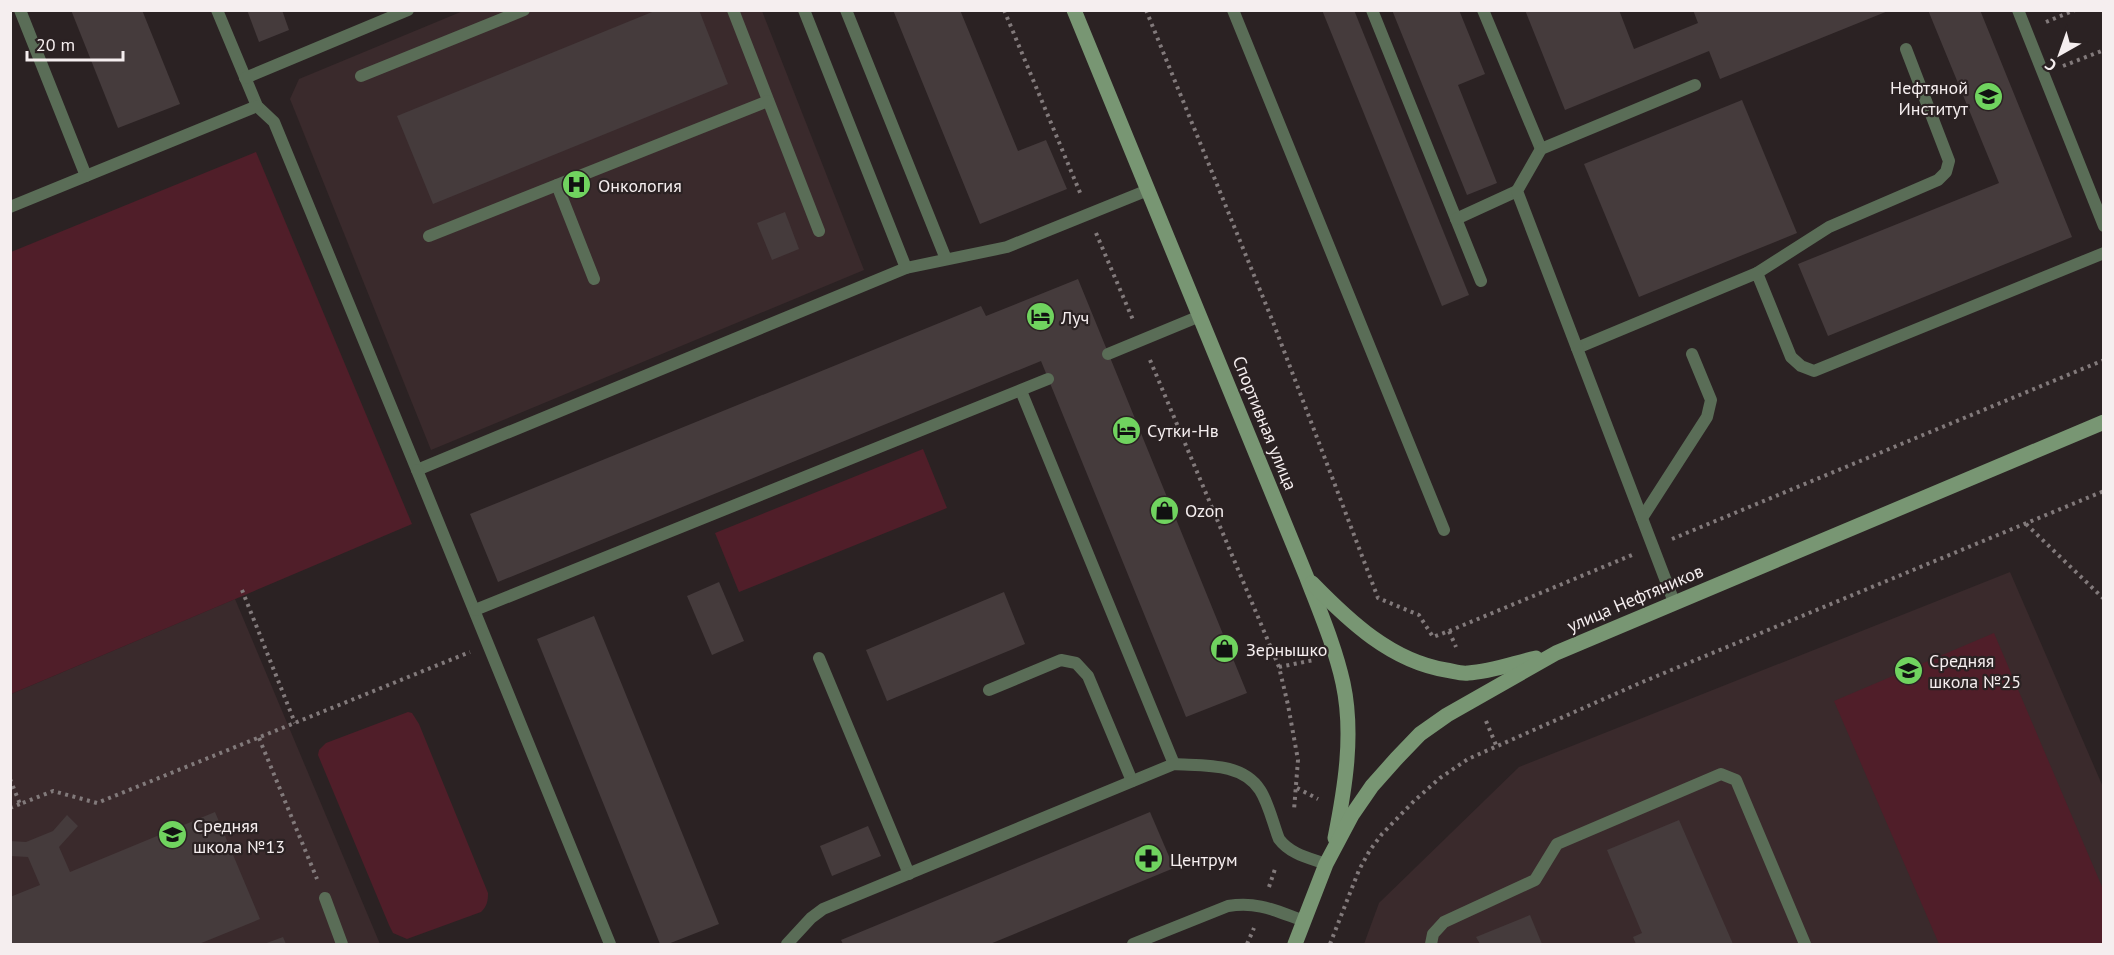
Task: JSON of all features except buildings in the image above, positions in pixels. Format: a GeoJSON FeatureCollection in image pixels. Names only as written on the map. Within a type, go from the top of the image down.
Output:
{"type":"FeatureCollection","features":[{"type":"Feature","properties":{"kind":"street","name":"Спортивная улица"},"geometry":{"type":"LineString","coordinates":[[1074,10],[1333,646],[1343,684],[1346,707],[1346,769],[1335,839],[1326,864]]}},
{"type":"Feature","properties":{"kind":"street","name":"улица Нефтяников"},"geometry":{"type":"LineString","coordinates":[[1295,945],[1326,864],[1352,815],[1372,786],[1420,734],[1556,653],[2103,422]]}},
{"type":"Feature","properties":{"kind":"street"},"geometry":{"type":"LineString","coordinates":[[1307,578],[1339,611],[1363,631],[1391,650],[1432,668],[1467,674],[1556,653]]}},
{"type":"Feature","properties":{"kind":"lane"},"geometry":{"type":"LineString","coordinates":[[20,10],[86,176]]}},
{"type":"Feature","properties":{"kind":"lane"},"geometry":{"type":"LineString","coordinates":[[217,10],[257,106],[274,122],[476,610],[610,945]]}},
{"type":"Feature","properties":{"kind":"lane"},"geometry":{"type":"LineString","coordinates":[[245,78],[408,10]]}},
{"type":"Feature","properties":{"kind":"lane"},"geometry":{"type":"LineString","coordinates":[[361,76],[524,10]]}},
{"type":"Feature","properties":{"kind":"lane"},"geometry":{"type":"LineString","coordinates":[[733,10],[819,231]]}},
{"type":"Feature","properties":{"kind":"lane"},"geometry":{"type":"LineString","coordinates":[[804,10],[906,268]]}},
{"type":"Feature","properties":{"kind":"lane"},"geometry":{"type":"LineString","coordinates":[[846,10],[946,259]]}},
{"type":"Feature","properties":{"kind":"lane"},"geometry":{"type":"LineString","coordinates":[[1233,10],[1444,530]]}},
{"type":"Feature","properties":{"kind":"lane"},"geometry":{"type":"LineString","coordinates":[[1372,10],[1481,281]]}},
{"type":"Feature","properties":{"kind":"lane"},"geometry":{"type":"LineString","coordinates":[[1483,10],[1541,149]]}},
{"type":"Feature","properties":{"kind":"lane"},"geometry":{"type":"LineString","coordinates":[[2018,10],[2103,226]]}},
{"type":"Feature","properties":{"kind":"lane"},"geometry":{"type":"LineString","coordinates":[[1577,348],[1757,273],[1829,227],[1938,180],[1946,172],[1949,161],[1906,49]]}},
{"type":"Feature","properties":{"kind":"lane"},"geometry":{"type":"LineString","coordinates":[[1456,219],[1517,191],[1541,149],[1695,85]]}},
{"type":"Feature","properties":{"kind":"lane"},"geometry":{"type":"LineString","coordinates":[[429,236],[768,101]]}},
{"type":"Feature","properties":{"kind":"lane"},"geometry":{"type":"LineString","coordinates":[[10,207],[257,106]]}},
{"type":"Feature","properties":{"kind":"lane"},"geometry":{"type":"LineString","coordinates":[[556,185],[594,279]]}},
{"type":"Feature","properties":{"kind":"lane"},"geometry":{"type":"LineString","coordinates":[[417,471],[906,268],[1007,247],[1148,190]]}},
{"type":"Feature","properties":{"kind":"lane"},"geometry":{"type":"LineString","coordinates":[[1517,191],[1674,602]]}},
{"type":"Feature","properties":{"kind":"lane"},"geometry":{"type":"LineString","coordinates":[[1757,273],[1791,357],[1802,366],[1814,371],[2103,253]]}},
{"type":"Feature","properties":{"kind":"lane"},"geometry":{"type":"LineString","coordinates":[[1108,354],[1200,316]]}},
{"type":"Feature","properties":{"kind":"lane"},"geometry":{"type":"LineString","coordinates":[[1642,518],[1707,417],[1711,400],[1692,354]]}},
{"type":"Feature","properties":{"kind":"lane"},"geometry":{"type":"LineString","coordinates":[[476,610],[1048,379]]}},
{"type":"Feature","properties":{"kind":"lane"},"geometry":{"type":"LineString","coordinates":[[1021,391],[1174,764]]}},
{"type":"Feature","properties":{"kind":"lane"},"geometry":{"type":"LineString","coordinates":[[819,658],[909,874]]}},
{"type":"Feature","properties":{"kind":"lane"},"geometry":{"type":"LineString","coordinates":[[989,690],[1061,660],[1076,663],[1088,676],[1132,781]]}},
{"type":"Feature","properties":{"kind":"lane"},"geometry":{"type":"LineString","coordinates":[[787,945],[811,918],[823,909],[1174,764],[1227,768],[1246,774],[1260,790],[1279,839],[1284,845],[1291,851],[1326,864]]}},
{"type":"Feature","properties":{"kind":"lane"},"geometry":{"type":"LineString","coordinates":[[1431,945],[1433,934],[1444,922],[1535,880],[1557,844],[1721,774],[1736,780],[1805,945]]}},
{"type":"Feature","properties":{"kind":"lane"},"geometry":{"type":"LineString","coordinates":[[325,898],[342,945]]}},
{"type":"Feature","properties":{"kind":"lane"},"geometry":{"type":"LineString","coordinates":[[1133,945],[1228,906],[1243,903],[1262,906],[1304,921]]}},
{"type":"Feature","properties":{"kind":"path"},"geometry":{"type":"LineString","coordinates":[[1004,10],[1279,667],[1298,760],[1294,812]]}},
{"type":"Feature","properties":{"kind":"path"},"geometry":{"type":"LineString","coordinates":[[1146,10],[1272,322],[1378,598],[1419,615],[1433,638],[2103,360]]}},
{"type":"Feature","properties":{"kind":"path"},"geometry":{"type":"LineString","coordinates":[[2026,30],[2074,10]]}},
{"type":"Feature","properties":{"kind":"path"},"geometry":{"type":"LineString","coordinates":[[2043,74],[2103,50]]}},
{"type":"Feature","properties":{"kind":"path"},"geometry":{"type":"LineString","coordinates":[[1330,945],[1359,870],[1382,834],[1440,778],[1468,759],[1496,745],[2103,490]]}},
{"type":"Feature","properties":{"kind":"path"},"geometry":{"type":"LineString","coordinates":[[2025,524],[2103,598]]}},
{"type":"Feature","properties":{"kind":"path"},"geometry":{"type":"LineString","coordinates":[[242,590],[295,723]]}},
{"type":"Feature","properties":{"kind":"path"},"geometry":{"type":"LineString","coordinates":[[2097,592],[2103,590]]}},
{"type":"Feature","properties":{"kind":"path"},"geometry":{"type":"LineString","coordinates":[[1449,631],[1467,674]]}},
{"type":"Feature","properties":{"kind":"path"},"geometry":{"type":"LineString","coordinates":[[10,808],[53,791],[97,802],[489,644]]}},
{"type":"Feature","properties":{"kind":"path"},"geometry":{"type":"LineString","coordinates":[[1477,698],[1496,745]]}},
{"type":"Feature","properties":{"kind":"path"},"geometry":{"type":"LineString","coordinates":[[260,738],[325,898]]}},
{"type":"Feature","properties":{"kind":"path"},"geometry":{"type":"LineString","coordinates":[[10,779],[20,804]]}},
{"type":"Feature","properties":{"kind":"shaded area","name":"Онкология"},"geometry":{"type":"Polygon","coordinates":[[[463,11],[762,11],[864,270],[431,450],[290,99],[299,79],[463,11]]]}},
{"type":"Feature","properties":{"kind":"shaded area"},"geometry":{"type":"Polygon","coordinates":[[[256,152],[412,524],[11,694],[11,252],[256,152]]]}},
{"type":"Feature","properties":{"kind":"shaded area"},"geometry":{"type":"Polygon","coordinates":[[[923,449],[947,508],[739,592],[715,533],[923,449]]]}},
{"type":"Feature","properties":{"kind":"shaded area","name":"Средняя школа №25"},"geometry":{"type":"Polygon","coordinates":[[[2010,572],[2103,787],[2103,944],[1364,944],[1379,903],[1519,767],[2010,572]]]}},
{"type":"Feature","properties":{"kind":"shaded area","name":"Средняя школа №13"},"geometry":{"type":"Polygon","coordinates":[[[235,599],[380,944],[11,944],[11,694],[235,599]]]}},
{"type":"Feature","properties":{"kind":"shaded area"},"geometry":{"type":"Polygon","coordinates":[[[1994,633],[2103,889],[2103,944],[1939,944],[1834,701],[1994,633]]]}},
{"type":"Feature","properties":{"kind":"shaded area"},"geometry":{"type":"Polygon","coordinates":[[[408,712],[412,713],[419,724],[488,893],[487,903],[481,912],[407,939],[393,933],[389,925],[318,755],[319,750],[326,743],[408,712]]]}},
{"type":"Feature","properties":{"kind":"place","name":"Нефтяной Институт"},"geometry":{"type":"Point","coordinates":[1989,97]}},
{"type":"Feature","properties":{"kind":"place","name":"Онкология"},"geometry":{"type":"Point","coordinates":[577,185]}},
{"type":"Feature","properties":{"kind":"place","name":"Луч"},"geometry":{"type":"Point","coordinates":[1040,317]}},
{"type":"Feature","properties":{"kind":"place","name":"Сутки-Нв"},"geometry":{"type":"Point","coordinates":[1126,430]}},
{"type":"Feature","properties":{"kind":"place","name":"Ozon"},"geometry":{"type":"Point","coordinates":[1164,510]}},
{"type":"Feature","properties":{"kind":"place","name":"Зернышко"},"geometry":{"type":"Point","coordinates":[1225,649]}},
{"type":"Feature","properties":{"kind":"place","name":"Средняя школа №25"},"geometry":{"type":"Point","coordinates":[1908,670]}},
{"type":"Feature","properties":{"kind":"place","name":"Средняя школа №13"},"geometry":{"type":"Point","coordinates":[172,835]}},
{"type":"Feature","properties":{"kind":"place","name":"Центрум"},"geometry":{"type":"Point","coordinates":[1149,859]}}]}
